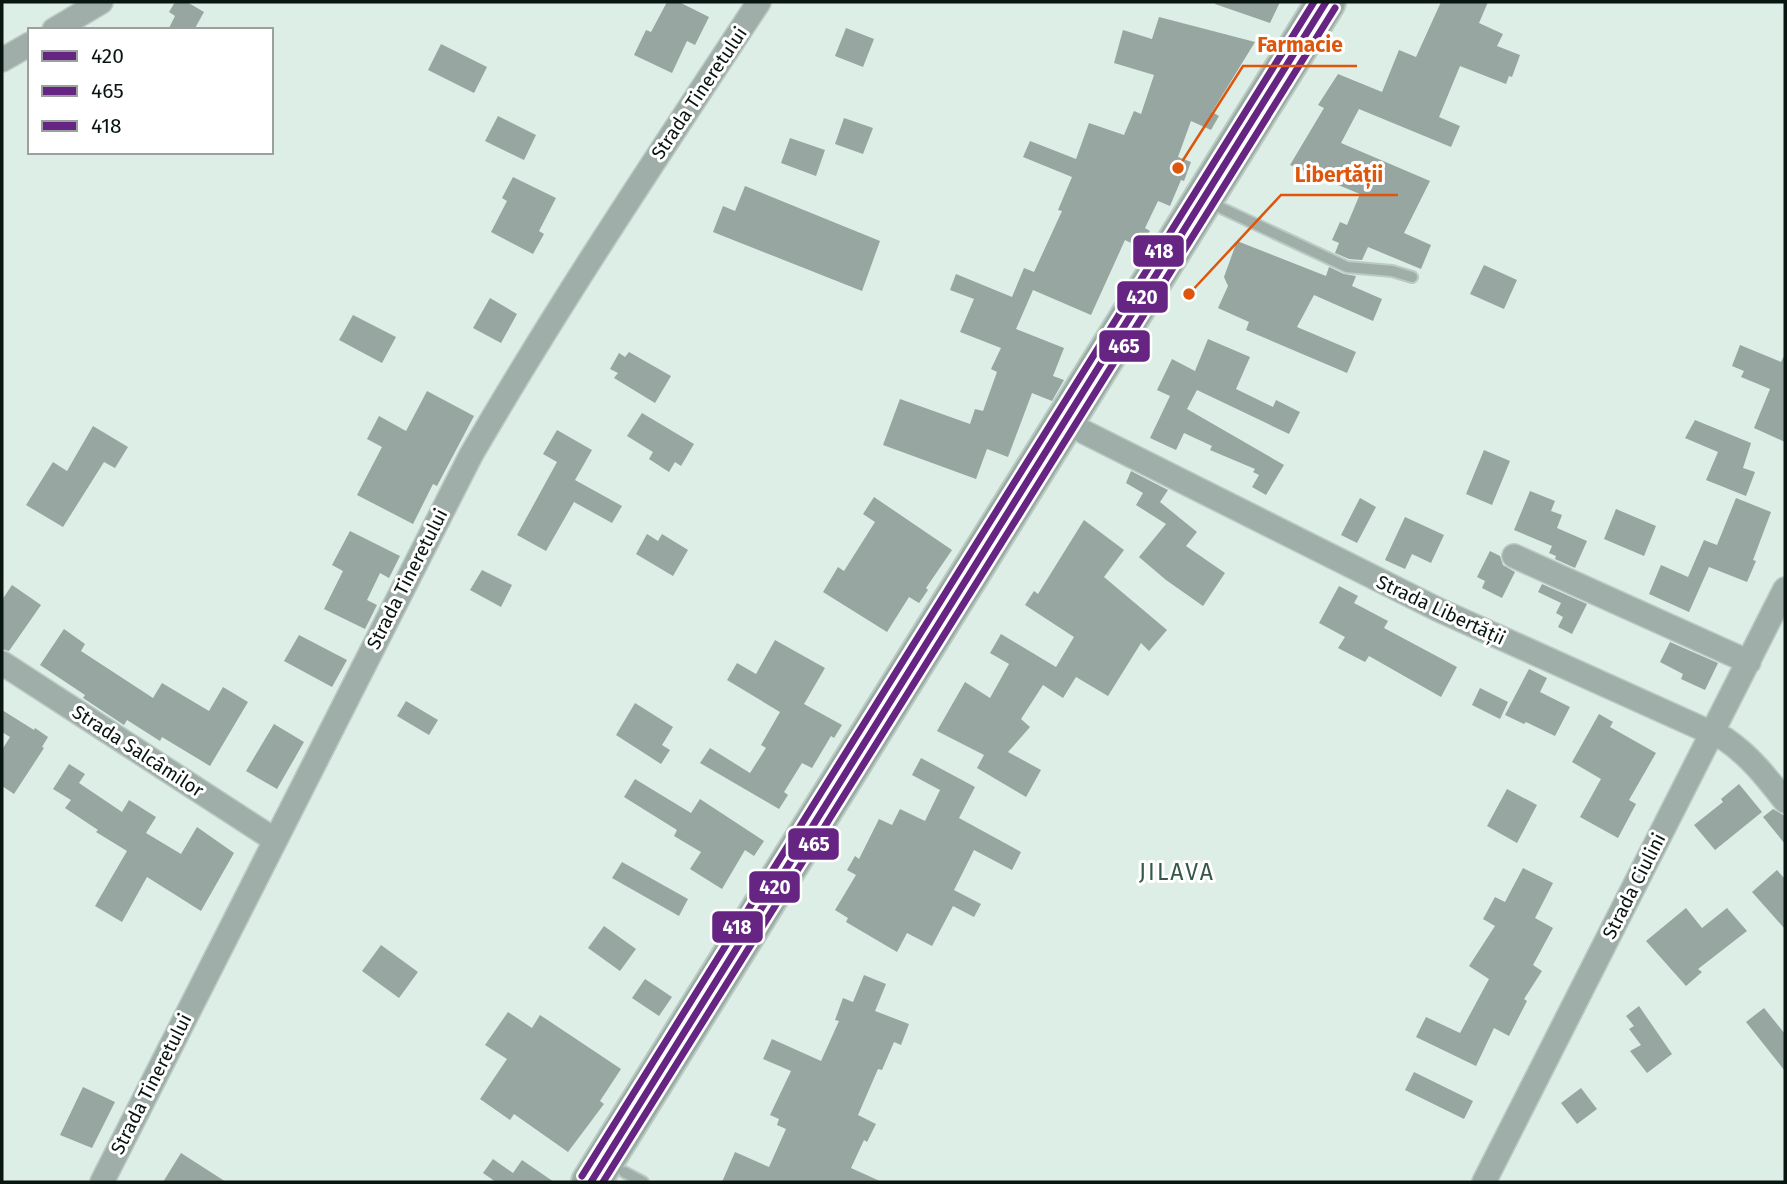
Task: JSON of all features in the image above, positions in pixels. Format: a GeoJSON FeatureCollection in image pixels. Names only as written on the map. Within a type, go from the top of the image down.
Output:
{"type":"FeatureCollection","features":[{"type":"Feature","properties":{"kind":"highway"},"geometry":{"type":"LineString","coordinates":[[619,1180],[1326,2]]}},
{"type":"Feature","properties":{"kind":"highway"},"geometry":{"type":"LineString","coordinates":[[619,1180],[1349,2]]}},
{"type":"Feature","properties":{"kind":"street"},"geometry":{"type":"LineString","coordinates":[[57,28],[101,2]]}},
{"type":"Feature","properties":{"kind":"street","name":"Strada Tineretului"},"geometry":{"type":"LineString","coordinates":[[102,1182],[471,454],[526,359],[593,253],[760,2]]}},
{"type":"Feature","properties":{"kind":"street"},"geometry":{"type":"LineString","coordinates":[[2,60],[28,45]]}},
{"type":"Feature","properties":{"kind":"street","name":"Strada Libertății"},"geometry":{"type":"LineString","coordinates":[[1084,432],[1439,610],[1712,732],[1742,750],[1785,801]]}},
{"type":"Feature","properties":{"kind":"street"},"geometry":{"type":"LineString","coordinates":[[1514,556],[1749,662]]}},
{"type":"Feature","properties":{"kind":"street","name":"Strada Ciulini"},"geometry":{"type":"LineString","coordinates":[[1484,1182],[1785,589]]}},
{"type":"Feature","properties":{"kind":"street","name":"Strada Salcâmilor"},"geometry":{"type":"LineString","coordinates":[[2,663],[275,840]]}},
{"type":"Feature","properties":{"kind":"lane"},"geometry":{"type":"LineString","coordinates":[[1221,208],[1347,267],[1392,271],[1412,277]]}},
{"type":"Feature","properties":{"kind":"building"},"geometry":{"type":"Polygon","coordinates":[[[175,2],[187,2],[204,12],[195,28],[169,28],[175,16],[169,12],[175,2]]]}},
{"type":"Feature","properties":{"kind":"building"},"geometry":{"type":"Polygon","coordinates":[[[667,2],[679,2],[709,17],[695,45],[687,41],[672,73],[634,55],[646,30],[651,32],[667,2]]]}},
{"type":"Feature","properties":{"kind":"building"},"geometry":{"type":"Polygon","coordinates":[[[1280,2],[1270,23],[1215,4],[1280,2]]]}},
{"type":"Feature","properties":{"kind":"building"},"geometry":{"type":"Polygon","coordinates":[[[1441,2],[1488,2],[1479,23],[1503,34],[1497,46],[1520,55],[1512,77],[1509,76],[1506,84],[1460,66],[1439,117],[1460,126],[1451,147],[1359,109],[1341,143],[1430,181],[1404,233],[1431,245],[1421,269],[1368,247],[1362,260],[1349,259],[1335,253],[1339,243],[1332,240],[1340,222],[1347,225],[1360,194],[1290,165],[1324,108],[1318,105],[1338,74],[1382,92],[1399,50],[1416,57],[1441,2]]]}},
{"type":"Feature","properties":{"kind":"building"},"geometry":{"type":"Polygon","coordinates":[[[1159,17],[1255,42],[1212,112],[1219,116],[1211,130],[1191,121],[1178,157],[1191,162],[1184,181],[1181,180],[1170,206],[1158,201],[1145,228],[1150,231],[1139,247],[1125,240],[1091,315],[1033,290],[1016,329],[1064,348],[1053,376],[1064,380],[1052,401],[1032,393],[1008,457],[987,449],[976,479],[883,445],[900,399],[970,424],[975,409],[983,411],[997,372],[991,369],[1001,348],[960,332],[974,299],[950,290],[956,274],[1012,297],[1024,268],[1034,272],[1062,211],[1058,210],[1072,177],[1023,157],[1030,141],[1076,159],[1089,123],[1124,135],[1134,111],[1141,114],[1154,75],[1114,63],[1123,30],[1152,39],[1159,17]]]}},
{"type":"Feature","properties":{"kind":"building"},"geometry":{"type":"Polygon","coordinates":[[[846,28],[874,39],[863,67],[835,56],[846,28]]]}},
{"type":"Feature","properties":{"kind":"building"},"geometry":{"type":"Polygon","coordinates":[[[441,44],[487,67],[474,93],[428,70],[441,44]]]}},
{"type":"Feature","properties":{"kind":"building"},"geometry":{"type":"Polygon","coordinates":[[[498,116],[536,135],[524,160],[485,141],[498,116]]]}},
{"type":"Feature","properties":{"kind":"building"},"geometry":{"type":"Polygon","coordinates":[[[844,118],[873,128],[863,154],[835,144],[844,118]]]}},
{"type":"Feature","properties":{"kind":"building"},"geometry":{"type":"Polygon","coordinates":[[[790,138],[825,150],[816,176],[781,163],[790,138]]]}},
{"type":"Feature","properties":{"kind":"building"},"geometry":{"type":"Polygon","coordinates":[[[513,177],[556,198],[539,231],[544,234],[533,254],[491,232],[507,201],[502,198],[513,177]]]}},
{"type":"Feature","properties":{"kind":"building"},"geometry":{"type":"Polygon","coordinates":[[[745,186],[880,241],[862,291],[713,232],[723,206],[735,211],[745,186]]]}},
{"type":"Feature","properties":{"kind":"building"},"geometry":{"type":"Polygon","coordinates":[[[1237,241],[1326,276],[1329,267],[1356,276],[1352,286],[1382,299],[1373,321],[1314,295],[1297,327],[1356,352],[1347,373],[1246,330],[1249,322],[1218,308],[1228,286],[1224,277],[1237,241]]]}},
{"type":"Feature","properties":{"kind":"building"},"geometry":{"type":"Polygon","coordinates":[[[1484,265],[1517,280],[1504,309],[1470,294],[1484,265]]]}},
{"type":"Feature","properties":{"kind":"building"},"geometry":{"type":"Polygon","coordinates":[[[490,298],[517,314],[501,343],[473,328],[490,298]]]}},
{"type":"Feature","properties":{"kind":"building"},"geometry":{"type":"Polygon","coordinates":[[[353,315],[396,337],[382,363],[339,340],[353,315]]]}},
{"type":"Feature","properties":{"kind":"building"},"geometry":{"type":"Polygon","coordinates":[[[1208,339],[1250,357],[1236,389],[1273,407],[1276,400],[1300,412],[1289,434],[1197,390],[1187,409],[1284,465],[1266,495],[1252,487],[1259,475],[1253,472],[1255,469],[1210,450],[1212,446],[1184,433],[1176,450],[1150,438],[1170,396],[1157,390],[1172,359],[1195,371],[1208,339]]]}},
{"type":"Feature","properties":{"kind":"building"},"geometry":{"type":"Polygon","coordinates":[[[1740,345],[1781,362],[1785,354],[1785,442],[1754,428],[1770,389],[1741,377],[1744,371],[1732,366],[1740,345]]]}},
{"type":"Feature","properties":{"kind":"building"},"geometry":{"type":"Polygon","coordinates":[[[629,352],[671,376],[655,403],[614,378],[618,373],[610,369],[619,353],[625,357],[629,352]]]}},
{"type":"Feature","properties":{"kind":"building"},"geometry":{"type":"Polygon","coordinates":[[[427,391],[474,416],[437,486],[433,484],[413,524],[357,495],[382,447],[367,439],[379,416],[406,431],[427,391]]]}},
{"type":"Feature","properties":{"kind":"building"},"geometry":{"type":"Polygon","coordinates":[[[642,413],[694,444],[681,466],[675,462],[669,472],[649,459],[653,452],[627,436],[642,413]]]}},
{"type":"Feature","properties":{"kind":"building"},"geometry":{"type":"Polygon","coordinates":[[[1695,420],[1751,443],[1743,468],[1755,472],[1746,496],[1706,480],[1718,452],[1685,438],[1695,420]]]}},
{"type":"Feature","properties":{"kind":"building"},"geometry":{"type":"Polygon","coordinates":[[[93,426],[128,447],[115,468],[104,462],[63,527],[26,505],[53,462],[67,471],[93,426]]]}},
{"type":"Feature","properties":{"kind":"building"},"geometry":{"type":"Polygon","coordinates":[[[557,430],[592,450],[575,480],[622,506],[612,523],[574,502],[546,551],[517,535],[557,462],[543,454],[557,430]]]}},
{"type":"Feature","properties":{"kind":"building"},"geometry":{"type":"Polygon","coordinates":[[[1484,450],[1510,461],[1492,505],[1466,494],[1484,450]]]}},
{"type":"Feature","properties":{"kind":"building"},"geometry":{"type":"Polygon","coordinates":[[[1131,471],[1168,490],[1160,502],[1197,532],[1186,546],[1225,573],[1203,606],[1139,557],[1166,524],[1136,505],[1143,493],[1126,483],[1131,471]]]}},
{"type":"Feature","properties":{"kind":"building"},"geometry":{"type":"Polygon","coordinates":[[[1530,491],[1555,501],[1551,511],[1562,515],[1557,528],[1587,541],[1575,568],[1555,559],[1556,556],[1549,553],[1552,546],[1514,530],[1530,491]]]}},
{"type":"Feature","properties":{"kind":"building"},"geometry":{"type":"Polygon","coordinates":[[[874,497],[952,550],[919,603],[909,597],[887,632],[823,592],[838,567],[844,571],[875,522],[863,514],[874,497]]]}},
{"type":"Feature","properties":{"kind":"building"},"geometry":{"type":"Polygon","coordinates":[[[1360,498],[1376,507],[1357,543],[1341,535],[1360,498]]]}},
{"type":"Feature","properties":{"kind":"building"},"geometry":{"type":"Polygon","coordinates":[[[1736,498],[1771,512],[1747,582],[1709,567],[1689,612],[1649,594],[1661,565],[1688,577],[1704,540],[1717,545],[1736,498]]]}},
{"type":"Feature","properties":{"kind":"building"},"geometry":{"type":"Polygon","coordinates":[[[1616,509],[1656,526],[1644,556],[1604,539],[1616,509]]]}},
{"type":"Feature","properties":{"kind":"building"},"geometry":{"type":"Polygon","coordinates":[[[1405,517],[1444,535],[1431,563],[1412,554],[1405,569],[1385,560],[1405,517]]]}},
{"type":"Feature","properties":{"kind":"building"},"geometry":{"type":"Polygon","coordinates":[[[1084,520],[1124,550],[1104,577],[1167,630],[1149,651],[1141,643],[1108,696],[1076,677],[1063,698],[1043,685],[1021,719],[1030,727],[1008,752],[1041,770],[1026,797],[977,768],[984,755],[937,731],[965,682],[990,698],[1009,664],[990,653],[1001,634],[1056,667],[1074,637],[1025,605],[1034,591],[1038,594],[1084,520]]]}},
{"type":"Feature","properties":{"kind":"building"},"geometry":{"type":"Polygon","coordinates":[[[350,531],[400,556],[389,578],[380,573],[367,600],[377,605],[365,629],[324,609],[343,571],[332,565],[350,531]]]}},
{"type":"Feature","properties":{"kind":"building"},"geometry":{"type":"Polygon","coordinates":[[[647,534],[658,541],[662,534],[688,550],[673,576],[636,554],[647,534]]]}},
{"type":"Feature","properties":{"kind":"building"},"geometry":{"type":"Polygon","coordinates":[[[1490,551],[1500,556],[1503,565],[1515,572],[1502,598],[1482,588],[1485,581],[1477,577],[1490,551]]]}},
{"type":"Feature","properties":{"kind":"building"},"geometry":{"type":"Polygon","coordinates":[[[482,570],[512,585],[501,607],[470,590],[482,570]]]}},
{"type":"Feature","properties":{"kind":"building"},"geometry":{"type":"Polygon","coordinates":[[[1542,584],[1587,604],[1572,634],[1558,627],[1563,617],[1556,613],[1561,603],[1538,592],[1542,584]]]}},
{"type":"Feature","properties":{"kind":"building"},"geometry":{"type":"Polygon","coordinates":[[[12,585],[41,605],[9,651],[2,649],[2,600],[12,585]]]}},
{"type":"Feature","properties":{"kind":"building"},"geometry":{"type":"Polygon","coordinates":[[[1339,586],[1358,596],[1354,603],[1388,621],[1384,628],[1457,667],[1441,697],[1369,656],[1365,662],[1338,648],[1345,637],[1319,623],[1339,586]]]}},
{"type":"Feature","properties":{"kind":"building"},"geometry":{"type":"Polygon","coordinates":[[[64,629],[85,644],[81,651],[153,698],[162,683],[209,711],[223,687],[248,702],[210,766],[162,737],[160,741],[127,720],[124,725],[40,665],[64,629]]]}},
{"type":"Feature","properties":{"kind":"building"},"geometry":{"type":"Polygon","coordinates":[[[299,635],[347,660],[332,687],[284,661],[299,635]]]}},
{"type":"Feature","properties":{"kind":"building"},"geometry":{"type":"Polygon","coordinates":[[[775,640],[825,668],[804,704],[842,725],[834,738],[831,736],[812,768],[802,763],[784,792],[788,795],[779,809],[700,763],[710,748],[750,773],[766,748],[761,745],[780,712],[727,680],[737,663],[756,674],[775,640]]]}},
{"type":"Feature","properties":{"kind":"building"},"geometry":{"type":"Polygon","coordinates":[[[1670,642],[1718,663],[1705,690],[1681,679],[1683,674],[1660,662],[1670,642]]]}},
{"type":"Feature","properties":{"kind":"building"},"geometry":{"type":"Polygon","coordinates":[[[1529,669],[1547,678],[1540,692],[1570,707],[1555,736],[1505,715],[1529,669]]]}},
{"type":"Feature","properties":{"kind":"building"},"geometry":{"type":"Polygon","coordinates":[[[1480,688],[1508,702],[1500,719],[1472,705],[1480,688]]]}},
{"type":"Feature","properties":{"kind":"building"},"geometry":{"type":"Polygon","coordinates":[[[406,701],[438,720],[429,735],[397,716],[406,701]]]}},
{"type":"Feature","properties":{"kind":"building"},"geometry":{"type":"Polygon","coordinates":[[[635,703],[673,727],[662,745],[670,750],[661,764],[616,735],[635,703]]]}},
{"type":"Feature","properties":{"kind":"building"},"geometry":{"type":"Polygon","coordinates":[[[2,710],[48,737],[42,747],[44,748],[14,794],[2,786],[2,750],[10,737],[2,732],[2,710]]]}},
{"type":"Feature","properties":{"kind":"building"},"geometry":{"type":"Polygon","coordinates":[[[1599,714],[1613,722],[1610,727],[1656,753],[1629,800],[1636,804],[1618,838],[1580,817],[1601,779],[1572,762],[1599,714]]]}},
{"type":"Feature","properties":{"kind":"building"},"geometry":{"type":"Polygon","coordinates":[[[274,724],[304,742],[277,789],[246,771],[274,724]]]}},
{"type":"Feature","properties":{"kind":"building"},"geometry":{"type":"Polygon","coordinates":[[[921,758],[975,787],[959,818],[1021,852],[1012,870],[974,850],[954,890],[981,904],[974,917],[953,906],[932,946],[907,933],[897,952],[846,922],[848,918],[835,910],[856,875],[847,870],[855,856],[859,859],[879,819],[892,825],[900,809],[925,821],[940,790],[912,775],[921,758]]]}},
{"type":"Feature","properties":{"kind":"building"},"geometry":{"type":"Polygon","coordinates":[[[69,764],[85,774],[79,783],[122,812],[129,800],[156,817],[146,833],[181,854],[197,827],[234,853],[201,911],[147,877],[122,922],[95,906],[127,851],[65,808],[71,800],[53,789],[69,764]]]}},
{"type":"Feature","properties":{"kind":"building"},"geometry":{"type":"Polygon","coordinates":[[[635,779],[691,813],[700,799],[764,841],[754,856],[745,850],[722,889],[690,869],[701,852],[674,836],[677,830],[624,797],[635,779]]]}},
{"type":"Feature","properties":{"kind":"building"},"geometry":{"type":"Polygon","coordinates":[[[1739,784],[1762,812],[1715,850],[1694,825],[1723,802],[1721,799],[1739,784]]]}},
{"type":"Feature","properties":{"kind":"building"},"geometry":{"type":"Polygon","coordinates":[[[1507,789],[1537,805],[1517,843],[1487,826],[1507,789]]]}},
{"type":"Feature","properties":{"kind":"building"},"geometry":{"type":"Polygon","coordinates":[[[1773,809],[1785,816],[1785,844],[1763,817],[1773,809]]]}},
{"type":"Feature","properties":{"kind":"building"},"geometry":{"type":"Polygon","coordinates":[[[622,862],[688,899],[679,916],[612,878],[622,862]]]}},
{"type":"Feature","properties":{"kind":"building"},"geometry":{"type":"Polygon","coordinates":[[[1523,868],[1553,883],[1535,918],[1553,928],[1533,965],[1542,971],[1524,999],[1527,1001],[1509,1036],[1494,1028],[1476,1066],[1416,1037],[1426,1017],[1460,1033],[1489,979],[1469,966],[1495,926],[1483,919],[1495,897],[1505,902],[1523,868]]]}},
{"type":"Feature","properties":{"kind":"building"},"geometry":{"type":"Polygon","coordinates":[[[1777,870],[1785,879],[1785,929],[1752,892],[1777,870]]]}},
{"type":"Feature","properties":{"kind":"building"},"geometry":{"type":"Polygon","coordinates":[[[1686,908],[1702,928],[1727,908],[1747,931],[1698,969],[1702,972],[1686,986],[1646,941],[1686,908]]]}},
{"type":"Feature","properties":{"kind":"building"},"geometry":{"type":"Polygon","coordinates":[[[604,926],[636,949],[620,971],[588,948],[604,926]]]}},
{"type":"Feature","properties":{"kind":"building"},"geometry":{"type":"Polygon","coordinates":[[[381,945],[418,972],[399,998],[362,971],[381,945]]]}},
{"type":"Feature","properties":{"kind":"building"},"geometry":{"type":"Polygon","coordinates":[[[864,975],[886,984],[875,1011],[909,1024],[901,1045],[894,1042],[882,1070],[878,1069],[858,1115],[876,1124],[867,1142],[864,1140],[851,1168],[882,1182],[722,1182],[735,1152],[769,1167],[786,1129],[777,1125],[779,1119],[770,1115],[791,1071],[763,1059],[772,1039],[821,1061],[839,1021],[835,1020],[843,998],[853,1002],[864,975]]]}},
{"type":"Feature","properties":{"kind":"building"},"geometry":{"type":"Polygon","coordinates":[[[645,979],[672,997],[659,1016],[632,998],[645,979]]]}},
{"type":"Feature","properties":{"kind":"building"},"geometry":{"type":"Polygon","coordinates":[[[1639,1006],[1672,1054],[1647,1073],[1630,1051],[1641,1045],[1629,1029],[1634,1026],[1626,1016],[1639,1006]]]}},
{"type":"Feature","properties":{"kind":"building"},"geometry":{"type":"Polygon","coordinates":[[[1764,1008],[1785,1034],[1785,1071],[1746,1022],[1764,1008]]]}},
{"type":"Feature","properties":{"kind":"building"},"geometry":{"type":"Polygon","coordinates":[[[508,1012],[532,1028],[540,1015],[621,1069],[600,1101],[604,1104],[568,1152],[514,1114],[510,1120],[480,1099],[507,1059],[485,1045],[508,1012]]]}},
{"type":"Feature","properties":{"kind":"building"},"geometry":{"type":"Polygon","coordinates":[[[1414,1072],[1473,1101],[1464,1119],[1405,1090],[1414,1072]]]}},
{"type":"Feature","properties":{"kind":"building"},"geometry":{"type":"Polygon","coordinates":[[[83,1087],[115,1102],[92,1148],[60,1135],[83,1087]]]}},
{"type":"Feature","properties":{"kind":"building"},"geometry":{"type":"Polygon","coordinates":[[[1581,1088],[1597,1109],[1577,1124],[1561,1103],[1581,1088]]]}},
{"type":"Feature","properties":{"kind":"building"},"geometry":{"type":"Polygon","coordinates":[[[181,1153],[226,1182],[163,1182],[181,1153]]]}},
{"type":"Feature","properties":{"kind":"building"},"geometry":{"type":"Polygon","coordinates":[[[493,1159],[513,1173],[522,1160],[554,1182],[496,1182],[483,1173],[493,1159]]]}},
{"type":"Feature","properties":{"kind":"transit line","name":"418"},"geometry":{"type":"LineString","coordinates":[[582,1176],[1314,2]]}},
{"type":"Feature","properties":{"kind":"transit line","name":"420"},"geometry":{"type":"LineString","coordinates":[[591,1182],[1326,2]]}},
{"type":"Feature","properties":{"kind":"transit line","name":"465"},"geometry":{"type":"LineString","coordinates":[[603,1182],[1335,8]]}},
{"type":"Feature","properties":{"kind":"place","name":"Farmacie"},"geometry":{"type":"Point","coordinates":[1178,168]}},
{"type":"Feature","properties":{"kind":"place","name":"Libertății"},"geometry":{"type":"Point","coordinates":[1189,294]}},
{"type":"Feature","properties":{"kind":"district","name":"JILAVA"},"geometry":{"type":"Point","coordinates":[1177,872]}}]}
